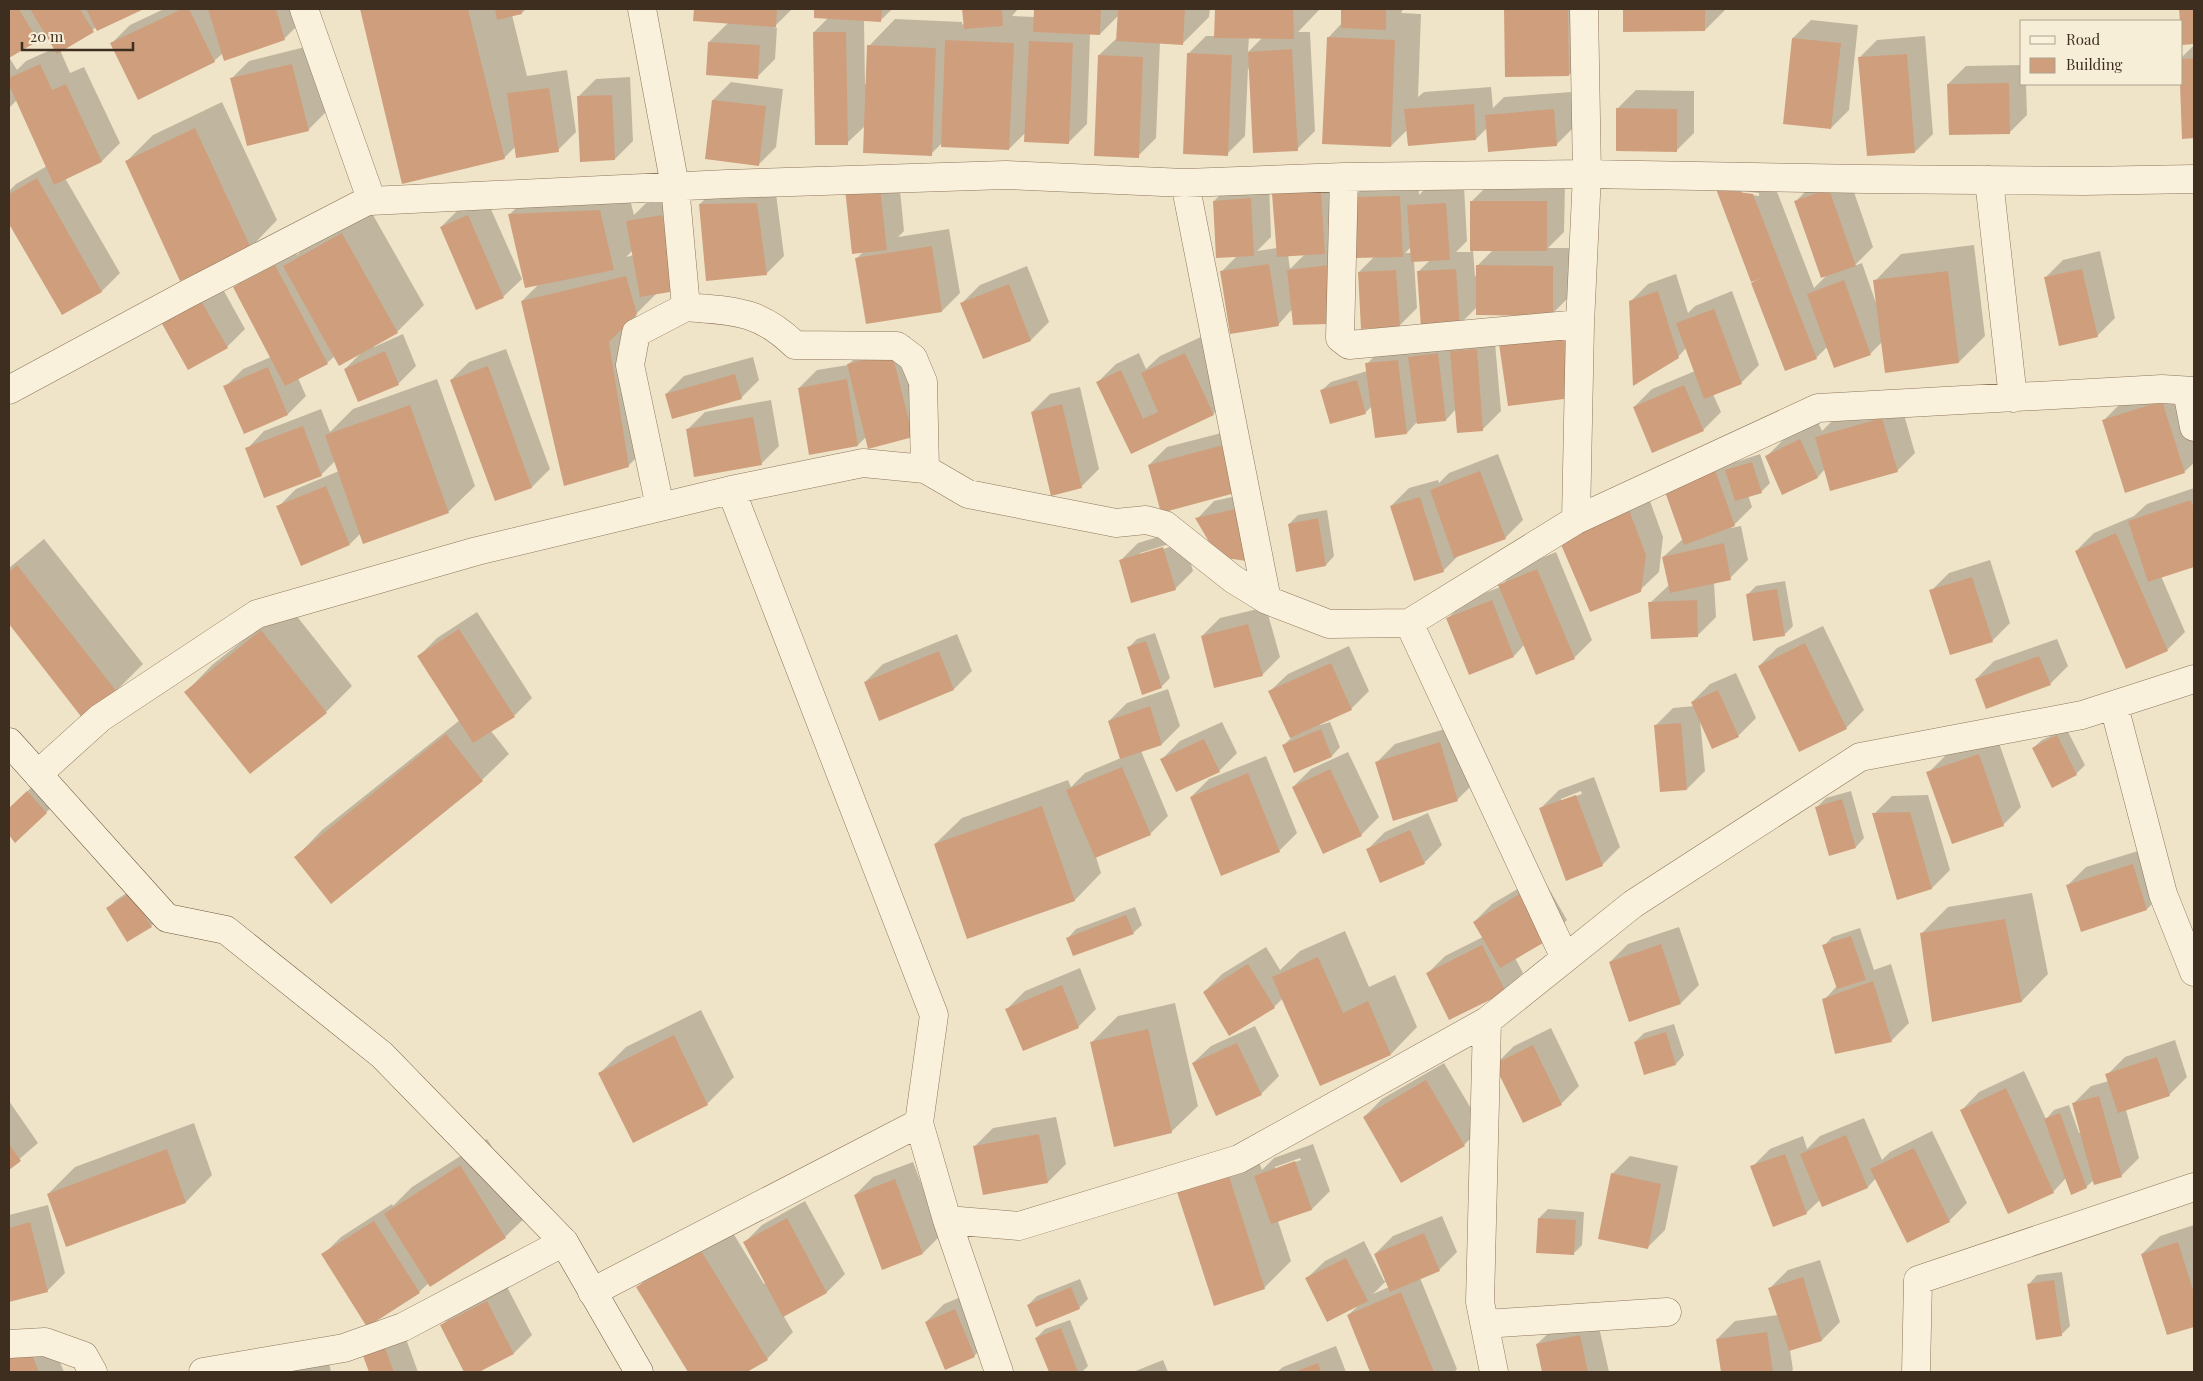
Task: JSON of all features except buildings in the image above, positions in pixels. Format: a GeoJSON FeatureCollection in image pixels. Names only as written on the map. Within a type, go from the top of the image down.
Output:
{"type":"FeatureCollection","features":[{"type":"Feature","properties":{"kind":"street"},"geometry":{"type":"LineString","coordinates":[[304,9],[371,199],[370,201],[674,186],[1006,175],[1184,183],[1344,177],[1587,174],[1989,180],[2194,179]]}},
{"type":"Feature","properties":{"kind":"street"},"geometry":{"type":"LineString","coordinates":[[642,9],[674,186],[686,307]]}},
{"type":"Feature","properties":{"kind":"street"},"geometry":{"type":"LineString","coordinates":[[1576,520],[1580,324],[1587,174],[1584,9]]}},
{"type":"Feature","properties":{"kind":"street"},"geometry":{"type":"LineString","coordinates":[[1344,177],[1340,338],[1349,345],[1580,324]]}},
{"type":"Feature","properties":{"kind":"street"},"geometry":{"type":"LineString","coordinates":[[1989,180],[2013,398]]}},
{"type":"Feature","properties":{"kind":"street"},"geometry":{"type":"LineString","coordinates":[[1184,183],[1266,600]]}},
{"type":"Feature","properties":{"kind":"street"},"geometry":{"type":"LineString","coordinates":[[9,390],[187,294],[371,199]]}},
{"type":"Feature","properties":{"kind":"street"},"geometry":{"type":"LineString","coordinates":[[660,507],[630,366],[636,333],[686,307],[741,311],[778,328],[796,345],[897,346],[913,358],[923,382],[925,469]]}},
{"type":"Feature","properties":{"kind":"street"},"geometry":{"type":"LineString","coordinates":[[38,774],[100,718],[257,614],[477,551],[731,490],[863,463],[925,469],[968,494],[1116,523],[1146,520],[1165,525],[1233,579],[1266,600],[1329,624],[1409,623],[1576,520],[1818,408],[2162,390],[2191,391],[2194,427]]}},
{"type":"Feature","properties":{"kind":"street"},"geometry":{"type":"LineString","coordinates":[[731,490],[934,1015],[919,1124],[947,1220],[998,1372]]}},
{"type":"Feature","properties":{"kind":"street"},"geometry":{"type":"LineString","coordinates":[[1409,623],[1565,958]]}},
{"type":"Feature","properties":{"kind":"street"},"geometry":{"type":"LineString","coordinates":[[947,1220],[1019,1226],[1239,1158],[1487,1021],[1633,904],[1860,757],[2082,714],[2114,706],[2194,680]]}},
{"type":"Feature","properties":{"kind":"street"},"geometry":{"type":"LineString","coordinates":[[2114,706],[2163,894],[2194,972]]}},
{"type":"Feature","properties":{"kind":"street"},"geometry":{"type":"LineString","coordinates":[[9,742],[167,918],[226,930],[382,1055],[564,1242],[639,1372]]}},
{"type":"Feature","properties":{"kind":"street"},"geometry":{"type":"LineString","coordinates":[[1487,1021],[1480,1302],[1494,1372]]}},
{"type":"Feature","properties":{"kind":"street"},"geometry":{"type":"LineString","coordinates":[[592,1292],[919,1124]]}},
{"type":"Feature","properties":{"kind":"street"},"geometry":{"type":"LineString","coordinates":[[1916,1372],[1918,1280],[2194,1187]]}},
{"type":"Feature","properties":{"kind":"street"},"geometry":{"type":"LineString","coordinates":[[204,1372],[344,1348],[404,1327],[564,1242]]}},
{"type":"Feature","properties":{"kind":"street"},"geometry":{"type":"LineString","coordinates":[[1485,1324],[1667,1312]]}},
{"type":"Feature","properties":{"kind":"street"},"geometry":{"type":"LineString","coordinates":[[9,1344],[45,1342],[84,1356],[93,1372]]}}]}
